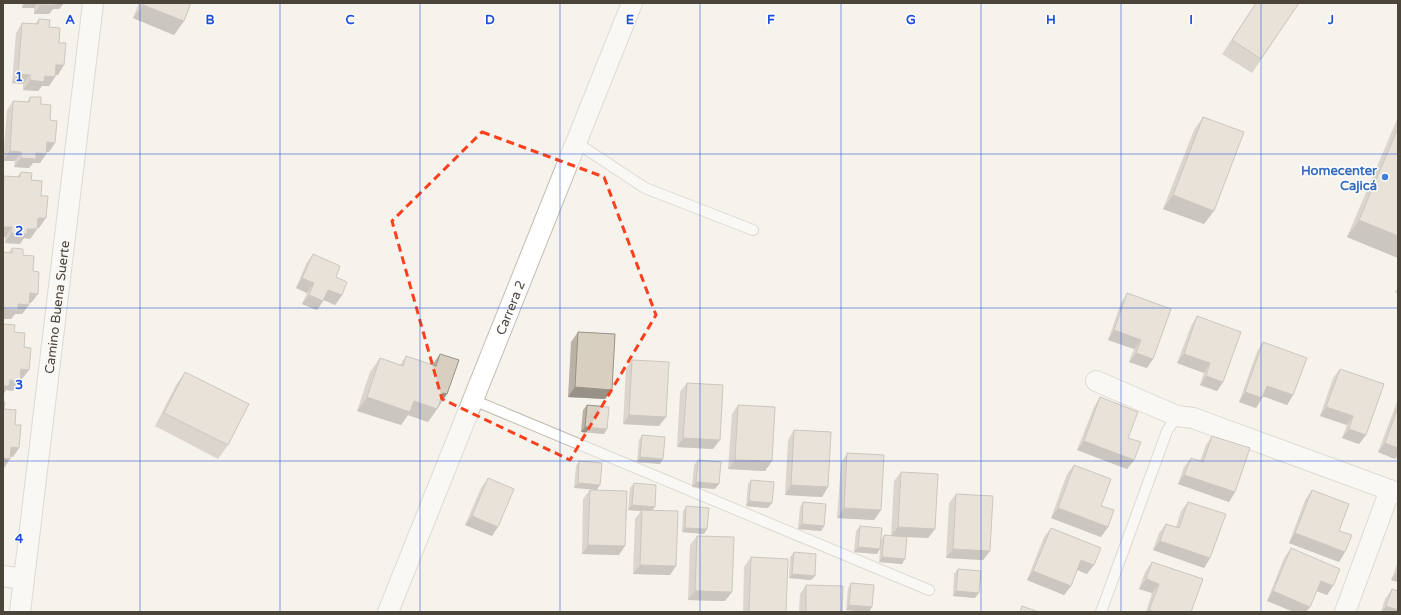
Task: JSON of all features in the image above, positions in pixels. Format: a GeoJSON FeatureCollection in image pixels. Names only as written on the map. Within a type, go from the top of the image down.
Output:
{"type":"FeatureCollection","features":[{"type":"Feature","properties":{"kind":"street","name":"Camino Buena Suerte"},"geometry":{"type":"LineString","coordinates":[[20,612],[93,3]]}},
{"type":"Feature","properties":{"kind":"street","name":"Carrera 2"},"geometry":{"type":"LineString","coordinates":[[388,612],[632,3]]}},
{"type":"Feature","properties":{"kind":"street"},"geometry":{"type":"LineString","coordinates":[[1096,381],[1177,416],[1193,418],[1394,492],[1345,612]]}},
{"type":"Feature","properties":{"kind":"street"},"geometry":{"type":"LineString","coordinates":[[3,576],[23,579]]}},
{"type":"Feature","properties":{"kind":"lane"},"geometry":{"type":"LineString","coordinates":[[577,143],[645,188],[752,230]]}},
{"type":"Feature","properties":{"kind":"lane"},"geometry":{"type":"LineString","coordinates":[[473,400],[929,590]]}},
{"type":"Feature","properties":{"kind":"lane"},"geometry":{"type":"LineString","coordinates":[[1101,612],[1166,431],[1177,416]]}},
{"type":"Feature","properties":{"kind":"highlighted area"},"geometry":{"type":"Polygon","coordinates":[[[482,132],[604,177],[656,315],[570,460],[442,399],[392,221],[482,132]]]}},
{"type":"Feature","properties":{"kind":"building"},"geometry":{"type":"Polygon","coordinates":[[[40,3],[55,3],[55,5],[40,5],[40,3]]]}},
{"type":"Feature","properties":{"kind":"building"},"geometry":{"type":"Polygon","coordinates":[[[143,3],[191,3],[184,21],[143,5],[143,3]]]}},
{"type":"Feature","properties":{"kind":"building"},"geometry":{"type":"Polygon","coordinates":[[[1256,3],[1299,3],[1261,59],[1232,40],[1256,3]]]}},
{"type":"Feature","properties":{"kind":"building"},"geometry":{"type":"Polygon","coordinates":[[[39,19],[50,20],[49,27],[60,28],[59,43],[66,43],[64,65],[56,65],[55,77],[45,76],[44,82],[30,80],[30,75],[18,74],[22,23],[38,24],[39,19]]]}},
{"type":"Feature","properties":{"kind":"building"},"geometry":{"type":"Polygon","coordinates":[[[30,97],[41,97],[41,104],[51,105],[50,120],[57,121],[55,143],[47,142],[46,154],[36,153],[36,159],[21,158],[21,152],[10,151],[13,101],[29,102],[30,97]]]}},
{"type":"Feature","properties":{"kind":"building"},"geometry":{"type":"Polygon","coordinates":[[[1203,117],[1244,132],[1214,211],[1173,195],[1203,117]]]}},
{"type":"Feature","properties":{"kind":"building"},"geometry":{"type":"Polygon","coordinates":[[[1398,128],[1398,236],[1359,220],[1398,128]]]}},
{"type":"Feature","properties":{"kind":"building"},"geometry":{"type":"Polygon","coordinates":[[[21,172],[32,173],[31,180],[42,181],[41,196],[48,196],[46,218],[38,218],[37,229],[27,229],[27,234],[11,233],[12,227],[3,227],[4,176],[20,177],[21,172]]]}},
{"type":"Feature","properties":{"kind":"building"},"geometry":{"type":"Polygon","coordinates":[[[12,248],[23,249],[23,255],[34,256],[33,271],[39,272],[38,294],[30,293],[29,305],[18,304],[18,310],[3,309],[3,252],[12,253],[12,248]]]}},
{"type":"Feature","properties":{"kind":"building"},"geometry":{"type":"Polygon","coordinates":[[[313,254],[340,266],[336,277],[347,282],[342,295],[328,290],[323,301],[309,295],[314,283],[302,278],[313,254]]]}},
{"type":"Feature","properties":{"kind":"building"},"geometry":{"type":"Polygon","coordinates":[[[1127,293],[1171,309],[1153,359],[1136,353],[1141,340],[1114,330],[1127,293]]]}},
{"type":"Feature","properties":{"kind":"building"},"geometry":{"type":"Polygon","coordinates":[[[1197,316],[1241,332],[1223,382],[1206,376],[1210,363],[1184,354],[1197,316]]]}},
{"type":"Feature","properties":{"kind":"building"},"geometry":{"type":"Polygon","coordinates":[[[3,324],[15,325],[14,332],[25,333],[24,347],[31,348],[29,370],[21,369],[20,381],[10,380],[9,386],[3,386],[3,324]]]}},
{"type":"Feature","properties":{"kind":"building"},"geometry":{"type":"Polygon","coordinates":[[[578,332],[615,334],[612,390],[575,387],[578,332]]]}},
{"type":"Feature","properties":{"kind":"building"},"geometry":{"type":"Polygon","coordinates":[[[1263,342],[1307,358],[1293,395],[1267,386],[1262,398],[1245,392],[1263,342]]]}},
{"type":"Feature","properties":{"kind":"building"},"geometry":{"type":"Polygon","coordinates":[[[440,354],[459,360],[447,394],[443,393],[437,409],[414,401],[410,412],[367,397],[380,358],[403,366],[406,356],[436,366],[440,354]]]}},
{"type":"Feature","properties":{"kind":"building"},"geometry":{"type":"Polygon","coordinates":[[[632,360],[669,362],[666,417],[629,415],[632,360]]]}},
{"type":"Feature","properties":{"kind":"building"},"geometry":{"type":"Polygon","coordinates":[[[1340,369],[1384,384],[1366,435],[1349,429],[1353,416],[1326,407],[1340,369]]]}},
{"type":"Feature","properties":{"kind":"building"},"geometry":{"type":"Polygon","coordinates":[[[185,372],[249,404],[228,445],[164,413],[185,372]]]}},
{"type":"Feature","properties":{"kind":"building"},"geometry":{"type":"Polygon","coordinates":[[[687,383],[723,385],[720,440],[683,438],[687,383]]]}},
{"type":"Feature","properties":{"kind":"building"},"geometry":{"type":"Polygon","coordinates":[[[1100,397],[1138,412],[1128,438],[1141,442],[1134,460],[1084,441],[1100,397]]]}},
{"type":"Feature","properties":{"kind":"building"},"geometry":{"type":"Polygon","coordinates":[[[3,402],[5,402],[4,409],[16,410],[15,425],[21,425],[19,448],[11,447],[10,459],[3,458],[3,402]]]}},
{"type":"Feature","properties":{"kind":"building"},"geometry":{"type":"Polygon","coordinates":[[[587,405],[609,407],[607,429],[585,427],[587,405]]]}},
{"type":"Feature","properties":{"kind":"building"},"geometry":{"type":"Polygon","coordinates":[[[738,405],[775,407],[772,461],[735,460],[738,405]]]}},
{"type":"Feature","properties":{"kind":"building"},"geometry":{"type":"Polygon","coordinates":[[[1398,407],[1398,448],[1385,443],[1398,407]]]}},
{"type":"Feature","properties":{"kind":"building"},"geometry":{"type":"Polygon","coordinates":[[[794,430],[831,432],[828,487],[791,485],[794,430]]]}},
{"type":"Feature","properties":{"kind":"building"},"geometry":{"type":"Polygon","coordinates":[[[642,435],[665,437],[663,459],[640,457],[642,435]]]}},
{"type":"Feature","properties":{"kind":"building"},"geometry":{"type":"Polygon","coordinates":[[[1212,436],[1250,448],[1235,492],[1184,475],[1191,458],[1203,462],[1212,436]]]}},
{"type":"Feature","properties":{"kind":"building"},"geometry":{"type":"Polygon","coordinates":[[[847,453],[884,455],[881,510],[844,508],[847,453]]]}},
{"type":"Feature","properties":{"kind":"building"},"geometry":{"type":"Polygon","coordinates":[[[698,460],[721,462],[719,484],[696,482],[698,460]]]}},
{"type":"Feature","properties":{"kind":"building"},"geometry":{"type":"Polygon","coordinates":[[[579,461],[602,463],[600,485],[578,483],[579,461]]]}},
{"type":"Feature","properties":{"kind":"building"},"geometry":{"type":"Polygon","coordinates":[[[1074,465],[1111,479],[1101,506],[1114,510],[1108,527],[1058,508],[1074,465]]]}},
{"type":"Feature","properties":{"kind":"building"},"geometry":{"type":"Polygon","coordinates":[[[901,472],[938,474],[935,529],[898,527],[901,472]]]}},
{"type":"Feature","properties":{"kind":"building"},"geometry":{"type":"Polygon","coordinates":[[[488,478],[514,489],[498,527],[472,516],[488,478]]]}},
{"type":"Feature","properties":{"kind":"building"},"geometry":{"type":"Polygon","coordinates":[[[751,480],[774,482],[772,503],[749,501],[751,480]]]}},
{"type":"Feature","properties":{"kind":"building"},"geometry":{"type":"Polygon","coordinates":[[[634,483],[656,485],[655,507],[632,505],[634,483]]]}},
{"type":"Feature","properties":{"kind":"building"},"geometry":{"type":"Polygon","coordinates":[[[590,490],[627,491],[625,546],[588,545],[590,490]]]}},
{"type":"Feature","properties":{"kind":"building"},"geometry":{"type":"Polygon","coordinates":[[[1312,490],[1349,504],[1339,531],[1352,535],[1345,552],[1295,533],[1312,490]]]}},
{"type":"Feature","properties":{"kind":"building"},"geometry":{"type":"Polygon","coordinates":[[[956,494],[993,496],[990,551],[953,549],[956,494]]]}},
{"type":"Feature","properties":{"kind":"building"},"geometry":{"type":"Polygon","coordinates":[[[803,502],[826,504],[824,526],[802,524],[803,502]]]}},
{"type":"Feature","properties":{"kind":"building"},"geometry":{"type":"Polygon","coordinates":[[[1188,502],[1226,514],[1210,558],[1160,541],[1166,524],[1179,528],[1188,502]]]}},
{"type":"Feature","properties":{"kind":"building"},"geometry":{"type":"Polygon","coordinates":[[[686,506],[709,508],[707,529],[685,528],[686,506]]]}},
{"type":"Feature","properties":{"kind":"building"},"geometry":{"type":"Polygon","coordinates":[[[642,510],[678,511],[676,566],[640,565],[642,510]]]}},
{"type":"Feature","properties":{"kind":"building"},"geometry":{"type":"Polygon","coordinates":[[[860,526],[882,528],[880,549],[858,547],[860,526]]]}},
{"type":"Feature","properties":{"kind":"building"},"geometry":{"type":"Polygon","coordinates":[[[1051,528],[1101,548],[1094,565],[1081,560],[1071,586],[1033,571],[1051,528]]]}},
{"type":"Feature","properties":{"kind":"building"},"geometry":{"type":"Polygon","coordinates":[[[884,535],[907,537],[905,559],[882,557],[884,535]]]}},
{"type":"Feature","properties":{"kind":"building"},"geometry":{"type":"Polygon","coordinates":[[[697,536],[734,537],[732,592],[695,591],[697,536]]]}},
{"type":"Feature","properties":{"kind":"building"},"geometry":{"type":"Polygon","coordinates":[[[1291,548],[1340,569],[1333,586],[1321,581],[1310,607],[1273,591],[1291,548]]]}},
{"type":"Feature","properties":{"kind":"building"},"geometry":{"type":"Polygon","coordinates":[[[794,552],[816,554],[815,576],[792,574],[794,552]]]}},
{"type":"Feature","properties":{"kind":"building"},"geometry":{"type":"Polygon","coordinates":[[[751,557],[788,559],[786,612],[749,612],[751,557]]]}},
{"type":"Feature","properties":{"kind":"building"},"geometry":{"type":"Polygon","coordinates":[[[1152,562],[1203,579],[1191,612],[1155,612],[1149,610],[1159,584],[1146,579],[1152,562]]]}},
{"type":"Feature","properties":{"kind":"building"},"geometry":{"type":"Polygon","coordinates":[[[958,569],[981,571],[979,593],[956,591],[958,569]]]}},
{"type":"Feature","properties":{"kind":"building"},"geometry":{"type":"Polygon","coordinates":[[[851,583],[874,585],[872,607],[849,605],[851,583]]]}},
{"type":"Feature","properties":{"kind":"building"},"geometry":{"type":"Polygon","coordinates":[[[806,585],[843,586],[842,612],[806,612],[806,585]]]}},
{"type":"Feature","properties":{"kind":"building"},"geometry":{"type":"Polygon","coordinates":[[[1392,589],[1398,591],[1398,610],[1386,606],[1392,589]]]}},
{"type":"Feature","properties":{"kind":"building"},"geometry":{"type":"Polygon","coordinates":[[[1022,606],[1039,612],[1020,612],[1022,606]]]}},
{"type":"Feature","properties":{"kind":"place","name":"Homecenter Cajicá"},"geometry":{"type":"Point","coordinates":[1385,177]}}]}
